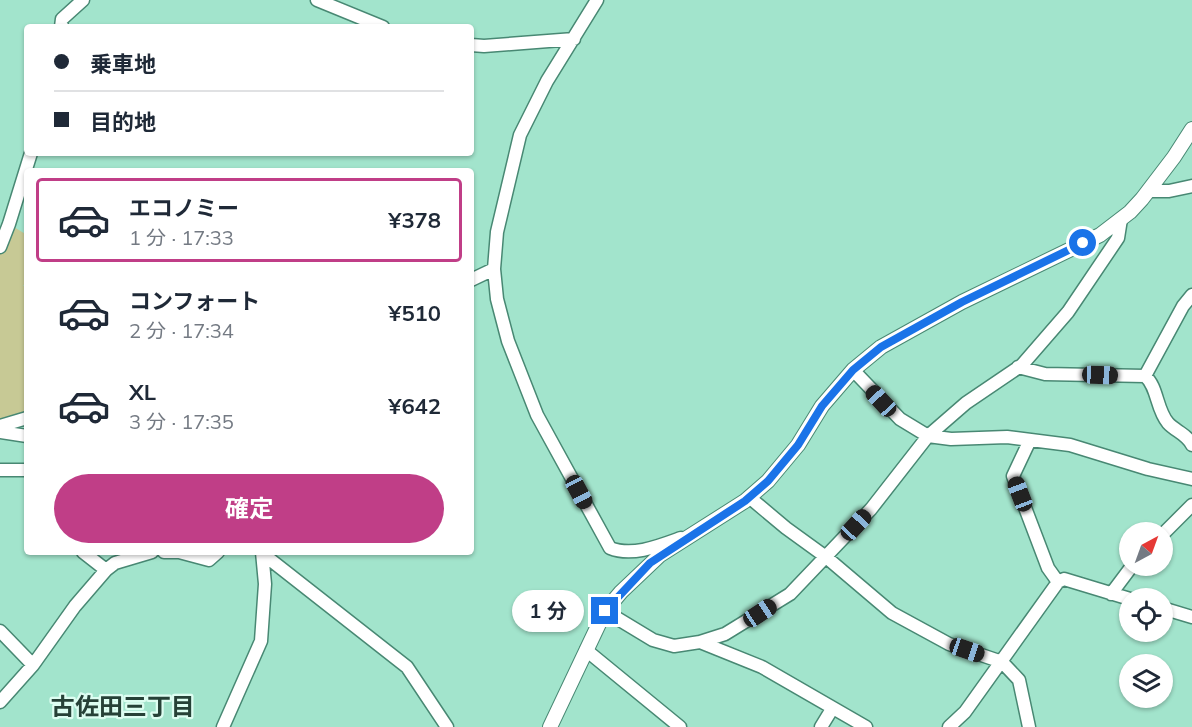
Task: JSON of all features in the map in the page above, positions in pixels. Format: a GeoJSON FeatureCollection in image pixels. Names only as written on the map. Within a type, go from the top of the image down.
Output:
{"type":"FeatureCollection","features":[{"type":"Feature","properties":{"kind":"street"},"geometry":{"type":"LineString","coordinates":[[62,24],[62,19],[83,0]]}},
{"type":"Feature","properties":{"kind":"street"},"geometry":{"type":"LineString","coordinates":[[317,0],[376,24]]}},
{"type":"Feature","properties":{"kind":"street"},"geometry":{"type":"LineString","coordinates":[[597,0],[547,81],[520,135],[497,232],[494,269],[497,299],[508,341],[537,415],[611,550],[635,551],[656,547],[698,531]]}},
{"type":"Feature","properties":{"kind":"street"},"geometry":{"type":"LineString","coordinates":[[474,45],[573,39]]}},
{"type":"Feature","properties":{"kind":"street"},"geometry":{"type":"LineString","coordinates":[[550,727],[605,611],[650,563],[749,497],[768,481],[798,445],[822,406],[853,370],[881,347],[962,302],[1100,235],[1130,212],[1148,191],[1192,129]]}},
{"type":"Feature","properties":{"kind":"street"},"geometry":{"type":"LineString","coordinates":[[0,247],[24,173]]}},
{"type":"Feature","properties":{"kind":"street"},"geometry":{"type":"LineString","coordinates":[[1148,191],[1169,191],[1192,186]]}},
{"type":"Feature","properties":{"kind":"street"},"geometry":{"type":"LineString","coordinates":[[605,611],[653,640],[674,646],[700,642],[735,628],[790,594],[871,509],[928,436],[966,403],[1022,365],[1068,312],[1118,238],[1121,219]]}},
{"type":"Feature","properties":{"kind":"street"},"geometry":{"type":"LineString","coordinates":[[474,279],[494,269]]}},
{"type":"Feature","properties":{"kind":"street"},"geometry":{"type":"LineString","coordinates":[[1145,376],[1183,306],[1192,295]]}},
{"type":"Feature","properties":{"kind":"street"},"geometry":{"type":"LineString","coordinates":[[1017,367],[1045,374],[1145,376],[1151,381],[1156,399],[1167,422],[1190,440],[1192,445]]}},
{"type":"Feature","properties":{"kind":"street"},"geometry":{"type":"LineString","coordinates":[[853,370],[900,419],[928,436],[951,440],[1007,436],[1070,445],[1148,469],[1192,478]]}},
{"type":"Feature","properties":{"kind":"street"},"geometry":{"type":"LineString","coordinates":[[0,426],[24,419]]}},
{"type":"Feature","properties":{"kind":"street"},"geometry":{"type":"LineString","coordinates":[[0,432],[24,436]]}},
{"type":"Feature","properties":{"kind":"street"},"geometry":{"type":"LineString","coordinates":[[1030,440],[1013,476],[1048,568],[1058,582]]}},
{"type":"Feature","properties":{"kind":"street"},"geometry":{"type":"LineString","coordinates":[[0,470],[24,470]]}},
{"type":"Feature","properties":{"kind":"street"},"geometry":{"type":"LineString","coordinates":[[749,497],[826,557],[892,613],[950,644],[1002,662],[1019,680],[1029,727]]}},
{"type":"Feature","properties":{"kind":"street"},"geometry":{"type":"LineString","coordinates":[[1173,524],[1192,505]]}},
{"type":"Feature","properties":{"kind":"street"},"geometry":{"type":"LineString","coordinates":[[87,555],[106,570]]}},
{"type":"Feature","properties":{"kind":"street"},"geometry":{"type":"LineString","coordinates":[[0,702],[33,665],[75,606],[106,570],[114,563],[142,555]]}},
{"type":"Feature","properties":{"kind":"street"},"geometry":{"type":"LineString","coordinates":[[190,555],[209,560],[215,555]]}},
{"type":"Feature","properties":{"kind":"street"},"geometry":{"type":"LineString","coordinates":[[223,727],[261,641],[265,584],[262,555]]}},
{"type":"Feature","properties":{"kind":"street"},"geometry":{"type":"LineString","coordinates":[[265,555],[407,667],[447,727]]}},
{"type":"Feature","properties":{"kind":"street"},"geometry":{"type":"LineString","coordinates":[[1111,594],[1124,576]]}},
{"type":"Feature","properties":{"kind":"street"},"geometry":{"type":"LineString","coordinates":[[949,727],[965,711],[1002,662],[1058,582],[1064,579],[1119,596]]}},
{"type":"Feature","properties":{"kind":"street"},"geometry":{"type":"LineString","coordinates":[[1173,612],[1192,618]]}},
{"type":"Feature","properties":{"kind":"street"},"geometry":{"type":"LineString","coordinates":[[0,631],[33,665]]}},
{"type":"Feature","properties":{"kind":"street"},"geometry":{"type":"LineString","coordinates":[[700,642],[762,666],[866,727]]}},
{"type":"Feature","properties":{"kind":"street"},"geometry":{"type":"LineString","coordinates":[[586,650],[680,727]]}},
{"type":"Feature","properties":{"kind":"street"},"geometry":{"type":"LineString","coordinates":[[821,727],[832,709]]}},
{"type":"Feature","properties":{"kind":"green space"},"geometry":{"type":"Polygon","coordinates":[[[9,224],[24,233],[24,419],[0,426],[0,247],[9,224]]]}},
{"type":"Feature","properties":{"kind":"district","name":"古佐田三丁目"},"geometry":{"type":"Point","coordinates":[123,707]}},
{"type":"Feature","properties":{"kind":"route"},"geometry":{"type":"LineString","coordinates":[[605,611],[621,592],[660,555],[745,501],[768,481],[798,445],[822,406],[853,370],[881,347],[962,302],[1083,243]]}}]}
